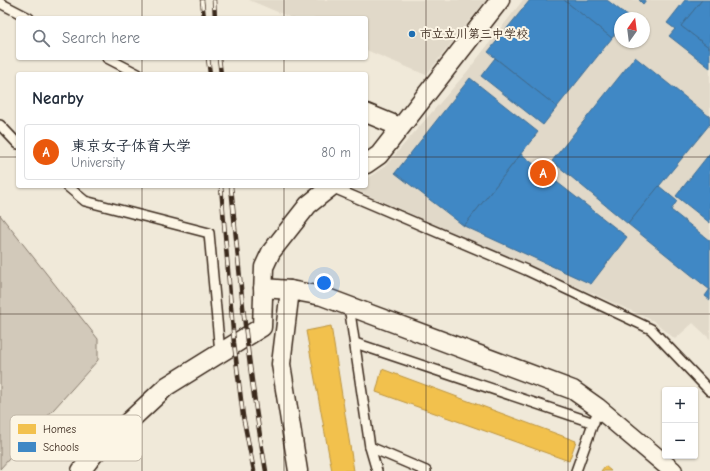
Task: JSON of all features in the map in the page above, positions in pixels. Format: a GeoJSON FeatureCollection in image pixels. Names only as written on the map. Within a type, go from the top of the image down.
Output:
{"type":"FeatureCollection","features":[{"type":"Feature","properties":{"kind":"street"},"geometry":{"type":"LineString","coordinates":[[368,163],[379,155],[500,0]]}},
{"type":"Feature","properties":{"kind":"street"},"geometry":{"type":"LineString","coordinates":[[368,114],[400,127]]}},
{"type":"Feature","properties":{"kind":"street"},"geometry":{"type":"LineString","coordinates":[[136,415],[167,386],[262,326],[264,267],[271,252],[308,205],[328,188]]}},
{"type":"Feature","properties":{"kind":"street"},"geometry":{"type":"LineString","coordinates":[[263,288],[290,290],[322,296],[573,390],[596,415],[673,471]]}},
{"type":"Feature","properties":{"kind":"street"},"geometry":{"type":"LineString","coordinates":[[290,290],[281,364],[298,471]]}},
{"type":"Feature","properties":{"kind":"street"},"geometry":{"type":"LineString","coordinates":[[81,471],[89,461]]}},
{"type":"Feature","properties":{"kind":"lane"},"geometry":{"type":"LineString","coordinates":[[0,3],[25,16]]}},
{"type":"Feature","properties":{"kind":"lane"},"geometry":{"type":"LineString","coordinates":[[111,60],[134,72]]}},
{"type":"Feature","properties":{"kind":"lane"},"geometry":{"type":"LineString","coordinates":[[0,125],[16,142]]}},
{"type":"Feature","properties":{"kind":"lane"},"geometry":{"type":"LineString","coordinates":[[70,188],[85,200],[209,233],[220,353]]}},
{"type":"Feature","properties":{"kind":"lane"},"geometry":{"type":"LineString","coordinates":[[335,188],[526,270],[651,329],[710,391]]}},
{"type":"Feature","properties":{"kind":"lane"},"geometry":{"type":"LineString","coordinates":[[349,306],[370,447],[377,471]]}},
{"type":"Feature","properties":{"kind":"lane"},"geometry":{"type":"LineString","coordinates":[[355,343],[596,415],[576,471]]}},
{"type":"Feature","properties":{"kind":"lane"},"geometry":{"type":"LineString","coordinates":[[370,447],[426,471]]}},
{"type":"Feature","properties":{"kind":"shaded area","name":"市立立川第三中学校"},"geometry":{"type":"Polygon","coordinates":[[[249,0],[486,0],[426,75],[368,51],[368,16],[287,16],[249,0]]]}},
{"type":"Feature","properties":{"kind":"shaded area"},"geometry":{"type":"Polygon","coordinates":[[[523,0],[710,0],[710,339],[693,323],[675,339],[654,321],[354,189],[368,188],[368,178],[386,165],[466,73],[523,0]]]}},
{"type":"Feature","properties":{"kind":"shaded area"},"geometry":{"type":"Polygon","coordinates":[[[0,215],[98,339],[98,360],[49,415],[10,415],[10,458],[0,469],[0,215]]]}},
{"type":"Feature","properties":{"kind":"building: Homes"},"geometry":{"type":"Polygon","coordinates":[[[331,326],[354,471],[332,471],[306,331],[331,326]]]}},
{"type":"Feature","properties":{"kind":"building: Homes"},"geometry":{"type":"Polygon","coordinates":[[[382,369],[576,441],[569,461],[376,392],[382,369]]]}},
{"type":"Feature","properties":{"kind":"building: Homes"},"geometry":{"type":"Polygon","coordinates":[[[605,466],[611,471],[601,471],[605,466]]]}},
{"type":"Feature","properties":{"kind":"building: Schools"},"geometry":{"type":"Polygon","coordinates":[[[530,0],[564,0],[612,38],[557,107],[488,52],[530,0]]]}},
{"type":"Feature","properties":{"kind":"building: Schools"},"geometry":{"type":"Polygon","coordinates":[[[564,0],[607,0],[623,12],[614,12],[614,36],[612,38],[564,0]]]}},
{"type":"Feature","properties":{"kind":"building: Schools"},"geometry":{"type":"Polygon","coordinates":[[[639,0],[646,0],[643,4],[639,0]]]}},
{"type":"Feature","properties":{"kind":"building: Schools"},"geometry":{"type":"Polygon","coordinates":[[[685,0],[702,0],[681,26],[710,48],[710,68],[669,36],[675,29],[667,23],[685,0]]]}},
{"type":"Feature","properties":{"kind":"building: Schools"},"geometry":{"type":"Polygon","coordinates":[[[702,0],[710,0],[710,48],[681,26],[702,0]]]}},
{"type":"Feature","properties":{"kind":"building: Schools"},"geometry":{"type":"Polygon","coordinates":[[[635,57],[710,117],[710,124],[628,224],[552,161],[635,57]]]}},
{"type":"Feature","properties":{"kind":"building: Schools"},"geometry":{"type":"Polygon","coordinates":[[[495,58],[557,107],[543,125],[481,76],[495,58]]]}},
{"type":"Feature","properties":{"kind":"building: Schools"},"geometry":{"type":"Polygon","coordinates":[[[470,78],[538,132],[464,226],[395,173],[470,78]]]}},
{"type":"Feature","properties":{"kind":"building: Schools"},"geometry":{"type":"Polygon","coordinates":[[[710,153],[710,223],[676,196],[710,153]]]}},
{"type":"Feature","properties":{"kind":"building: Schools"},"geometry":{"type":"Polygon","coordinates":[[[521,154],[627,237],[591,284],[464,226],[521,154]]]}},
{"type":"Feature","properties":{"kind":"building: Schools"},"geometry":{"type":"Polygon","coordinates":[[[659,186],[677,201],[671,210],[710,241],[710,290],[628,224],[659,186]]]}},
{"type":"Feature","properties":{"kind":"building: Schools"},"geometry":{"type":"Polygon","coordinates":[[[710,289],[710,300],[705,296],[710,289]]]}},
{"type":"Feature","properties":{"kind":"railway"},"geometry":{"type":"LineString","coordinates":[[202,0],[204,16]]}},
{"type":"Feature","properties":{"kind":"railway"},"geometry":{"type":"LineString","coordinates":[[214,0],[215,16]]}},
{"type":"Feature","properties":{"kind":"railway"},"geometry":{"type":"LineString","coordinates":[[208,60],[210,72]]}},
{"type":"Feature","properties":{"kind":"railway"},"geometry":{"type":"LineString","coordinates":[[219,60],[221,72]]}},
{"type":"Feature","properties":{"kind":"railway"},"geometry":{"type":"LineString","coordinates":[[221,188],[234,343],[243,416],[254,471]]}},
{"type":"Feature","properties":{"kind":"railway"},"geometry":{"type":"LineString","coordinates":[[231,188],[250,365],[266,471]]}},
{"type":"Feature","properties":{"kind":"place","name":"市立立川第三中学校"},"geometry":{"type":"Point","coordinates":[412,34]}},
{"type":"Feature","properties":{"kind":"place","name":"東京女子体育大学"},"geometry":{"type":"Point","coordinates":[543,173]}}]}
